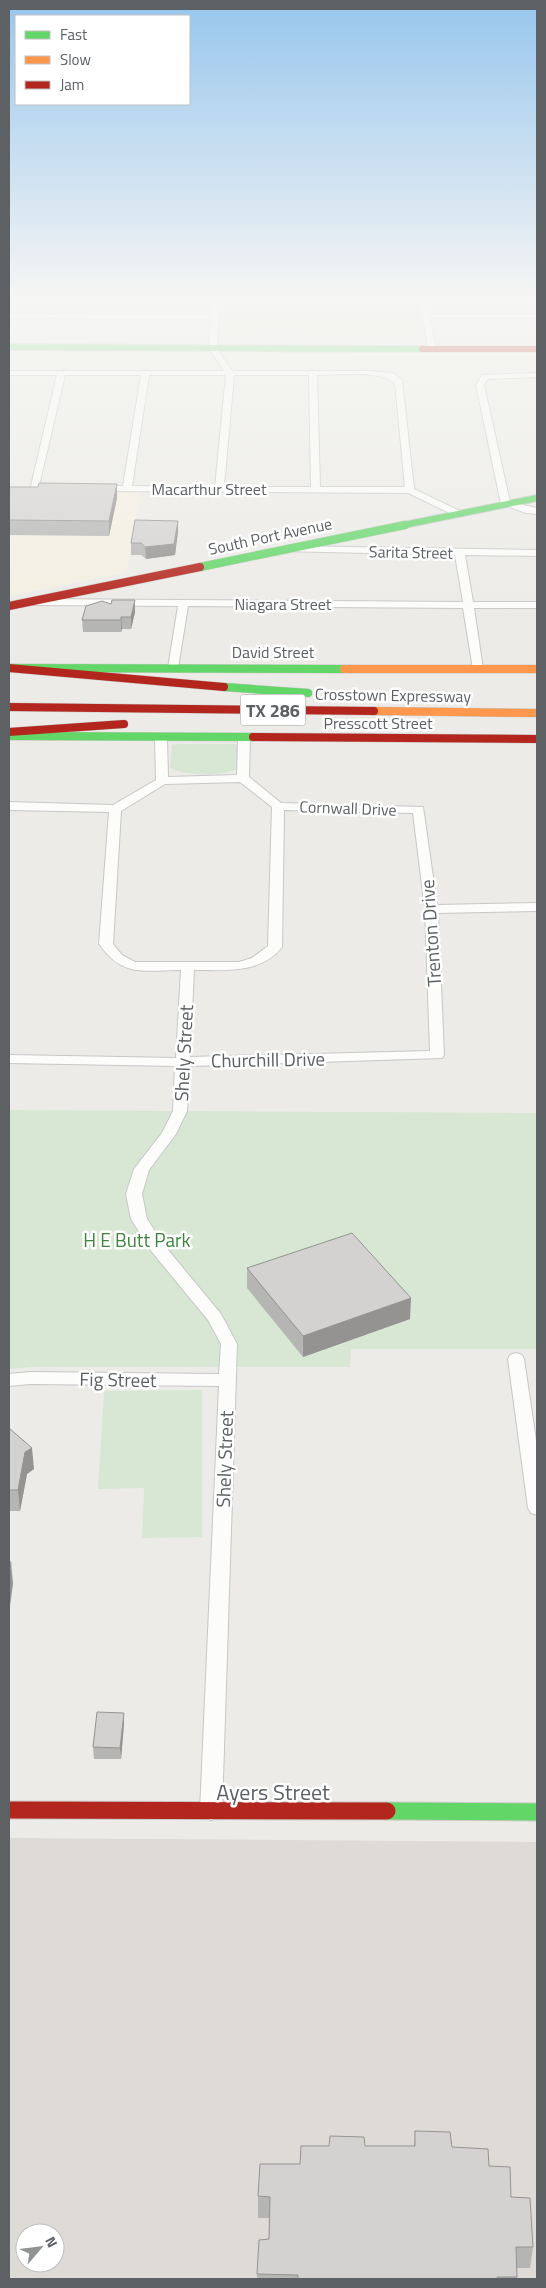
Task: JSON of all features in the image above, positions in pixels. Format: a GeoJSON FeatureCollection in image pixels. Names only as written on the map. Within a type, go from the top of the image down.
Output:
{"type":"FeatureCollection","features":[{"type":"Feature","properties":{"kind":"main road","name":"South Port Avenue"},"geometry":{"type":"LineString","coordinates":[[9,606],[537,498]]}},
{"type":"Feature","properties":{"kind":"main road","name":"David Street"},"geometry":{"type":"LineString","coordinates":[[9,668],[537,669]]}},
{"type":"Feature","properties":{"kind":"main road","name":"Crosstown Expressway"},"geometry":{"type":"LineString","coordinates":[[9,668],[320,695],[174,695]]}},
{"type":"Feature","properties":{"kind":"main road","name":"Crosstown Expressway"},"geometry":{"type":"LineString","coordinates":[[9,707],[537,713]]}},
{"type":"Feature","properties":{"kind":"main road"},"geometry":{"type":"LineString","coordinates":[[182,721],[406,712]]}},
{"type":"Feature","properties":{"kind":"main road"},"geometry":{"type":"LineString","coordinates":[[9,732],[134,723]]}},
{"type":"Feature","properties":{"kind":"main road","name":"Presscott Street"},"geometry":{"type":"LineString","coordinates":[[9,736],[537,739]]}},
{"type":"Feature","properties":{"kind":"main road","name":"Ayers Street"},"geometry":{"type":"LineString","coordinates":[[9,1810],[537,1812]]}},
{"type":"Feature","properties":{"kind":"street"},"geometry":{"type":"LineString","coordinates":[[34,490],[54,407]]}},
{"type":"Feature","properties":{"kind":"street"},"geometry":{"type":"LineString","coordinates":[[128,489],[140,407]]}},
{"type":"Feature","properties":{"kind":"street"},"geometry":{"type":"LineString","coordinates":[[219,489],[227,407]]}},
{"type":"Feature","properties":{"kind":"street"},"geometry":{"type":"LineString","coordinates":[[314,407],[316,489]]}},
{"type":"Feature","properties":{"kind":"street"},"geometry":{"type":"LineString","coordinates":[[402,407],[410,490],[459,514]]}},
{"type":"Feature","properties":{"kind":"street"},"geometry":{"type":"LineString","coordinates":[[485,407],[506,504],[529,511],[537,511]]}},
{"type":"Feature","properties":{"kind":"street","name":"Macarthur Street"},"geometry":{"type":"LineString","coordinates":[[90,490],[410,490]]}},
{"type":"Feature","properties":{"kind":"street","name":"Sarita Street"},"geometry":{"type":"LineString","coordinates":[[285,549],[537,553]]}},
{"type":"Feature","properties":{"kind":"street"},"geometry":{"type":"LineString","coordinates":[[460,553],[478,669]]}},
{"type":"Feature","properties":{"kind":"street","name":"Niagara Street"},"geometry":{"type":"LineString","coordinates":[[29,602],[537,605]]}},
{"type":"Feature","properties":{"kind":"street"},"geometry":{"type":"LineString","coordinates":[[173,668],[183,604]]}},
{"type":"Feature","properties":{"kind":"street"},"geometry":{"type":"LineString","coordinates":[[161,738],[162,781]]}},
{"type":"Feature","properties":{"kind":"street"},"geometry":{"type":"LineString","coordinates":[[243,778],[244,738]]}},
{"type":"Feature","properties":{"kind":"street"},"geometry":{"type":"LineString","coordinates":[[9,806],[115,809],[162,781],[243,778],[278,806],[275,947],[257,961],[239,966],[132,966],[117,958],[106,944],[115,809]]}},
{"type":"Feature","properties":{"kind":"street","name":"Cornwall Drive"},"geometry":{"type":"LineString","coordinates":[[278,806],[419,810]]}},
{"type":"Feature","properties":{"kind":"street","name":"Trenton Drive"},"geometry":{"type":"LineString","coordinates":[[419,810],[431,909],[437,1055]]}},
{"type":"Feature","properties":{"kind":"street"},"geometry":{"type":"LineString","coordinates":[[431,909],[537,908]]}},
{"type":"Feature","properties":{"kind":"street","name":"Shely Street"},"geometry":{"type":"LineString","coordinates":[[188,965],[180,1111],[169,1134],[142,1169],[134,1194],[139,1219],[158,1248],[215,1318],[230,1344],[210,1812]]}},
{"type":"Feature","properties":{"kind":"street","name":"Churchill Drive"},"geometry":{"type":"LineString","coordinates":[[9,1059],[182,1062],[437,1055]]}},
{"type":"Feature","properties":{"kind":"street"},"geometry":{"type":"LineString","coordinates":[[516,1359],[530,1389],[537,1508]]}},
{"type":"Feature","properties":{"kind":"street","name":"Fig Street"},"geometry":{"type":"LineString","coordinates":[[9,1380],[30,1378],[227,1380]]}},
{"type":"Feature","properties":{"kind":"shaded area"},"geometry":{"type":"Polygon","coordinates":[[[140,492],[127,572],[9,596],[9,493],[140,492]]]}},
{"type":"Feature","properties":{"kind":"shaded area"},"geometry":{"type":"Polygon","coordinates":[[[9,1838],[537,1842],[537,2279],[9,2279],[9,1838]]]}},
{"type":"Feature","properties":{"kind":"green space"},"geometry":{"type":"Polygon","coordinates":[[[234,744],[240,746],[239,768],[215,774],[193,774],[175,770],[170,767],[172,745],[234,744]]]}},
{"type":"Feature","properties":{"kind":"green space","name":"H E Butt Park"},"geometry":{"type":"Polygon","coordinates":[[[9,1110],[537,1113],[537,1349],[351,1349],[350,1367],[32,1367],[9,1369],[9,1110]]]}},
{"type":"Feature","properties":{"kind":"green space"},"geometry":{"type":"Polygon","coordinates":[[[202,1390],[202,1537],[142,1538],[144,1488],[98,1489],[104,1391],[202,1390]]]}},
{"type":"Feature","properties":{"kind":"building"},"geometry":{"type":"Polygon","coordinates":[[[39,483],[117,484],[109,521],[9,520],[9,487],[38,487],[39,483]]]}},
{"type":"Feature","properties":{"kind":"building"},"geometry":{"type":"Polygon","coordinates":[[[135,520],[178,521],[174,544],[145,547],[141,543],[131,543],[135,520]]]}},
{"type":"Feature","properties":{"kind":"building"},"geometry":{"type":"Polygon","coordinates":[[[112,600],[135,600],[131,617],[121,617],[121,620],[82,620],[86,606],[102,601],[111,604],[112,600]]]}},
{"type":"Feature","properties":{"kind":"building"},"geometry":{"type":"Polygon","coordinates":[[[352,1233],[411,1298],[303,1336],[247,1268],[352,1233]]]}},
{"type":"Feature","properties":{"kind":"building"},"geometry":{"type":"Polygon","coordinates":[[[9,1428],[32,1448],[25,1452],[18,1490],[9,1490],[9,1428]]]}},
{"type":"Feature","properties":{"kind":"building"},"geometry":{"type":"Polygon","coordinates":[[[97,1712],[124,1713],[120,1748],[93,1747],[97,1712]]]}},
{"type":"Feature","properties":{"kind":"building"},"geometry":{"type":"Polygon","coordinates":[[[415,2131],[450,2132],[452,2147],[488,2149],[489,2166],[510,2167],[511,2197],[530,2198],[533,2247],[516,2247],[517,2277],[497,2277],[497,2279],[298,2279],[298,2275],[257,2274],[259,2240],[269,2239],[270,2197],[258,2196],[260,2164],[300,2164],[301,2146],[329,2146],[330,2136],[364,2137],[365,2146],[415,2146],[415,2131]]]}},
{"type":"Feature","properties":{"kind":"traffic: fast"},"geometry":{"type":"LineString","coordinates":[[200,567],[537,498]]}},
{"type":"Feature","properties":{"kind":"traffic: fast"},"geometry":{"type":"LineString","coordinates":[[9,668],[344,669]]}},
{"type":"Feature","properties":{"kind":"traffic: fast"},"geometry":{"type":"LineString","coordinates":[[224,687],[308,693]]}},
{"type":"Feature","properties":{"kind":"traffic: fast"},"geometry":{"type":"LineString","coordinates":[[9,736],[253,737]]}},
{"type":"Feature","properties":{"kind":"traffic: fast"},"geometry":{"type":"LineString","coordinates":[[387,1811],[537,1812]]}},
{"type":"Feature","properties":{"kind":"traffic: slow"},"geometry":{"type":"LineString","coordinates":[[344,669],[537,669]]}},
{"type":"Feature","properties":{"kind":"traffic: slow"},"geometry":{"type":"LineString","coordinates":[[374,711],[537,713]]}},
{"type":"Feature","properties":{"kind":"traffic: jam"},"geometry":{"type":"LineString","coordinates":[[9,606],[200,567]]}},
{"type":"Feature","properties":{"kind":"traffic: jam"},"geometry":{"type":"LineString","coordinates":[[9,668],[224,687]]}},
{"type":"Feature","properties":{"kind":"traffic: jam"},"geometry":{"type":"LineString","coordinates":[[9,707],[374,711]]}},
{"type":"Feature","properties":{"kind":"traffic: jam"},"geometry":{"type":"LineString","coordinates":[[9,732],[124,724]]}},
{"type":"Feature","properties":{"kind":"traffic: jam"},"geometry":{"type":"LineString","coordinates":[[253,737],[537,739]]}},
{"type":"Feature","properties":{"kind":"traffic: jam"},"geometry":{"type":"LineString","coordinates":[[9,1810],[387,1811]]}}]}
